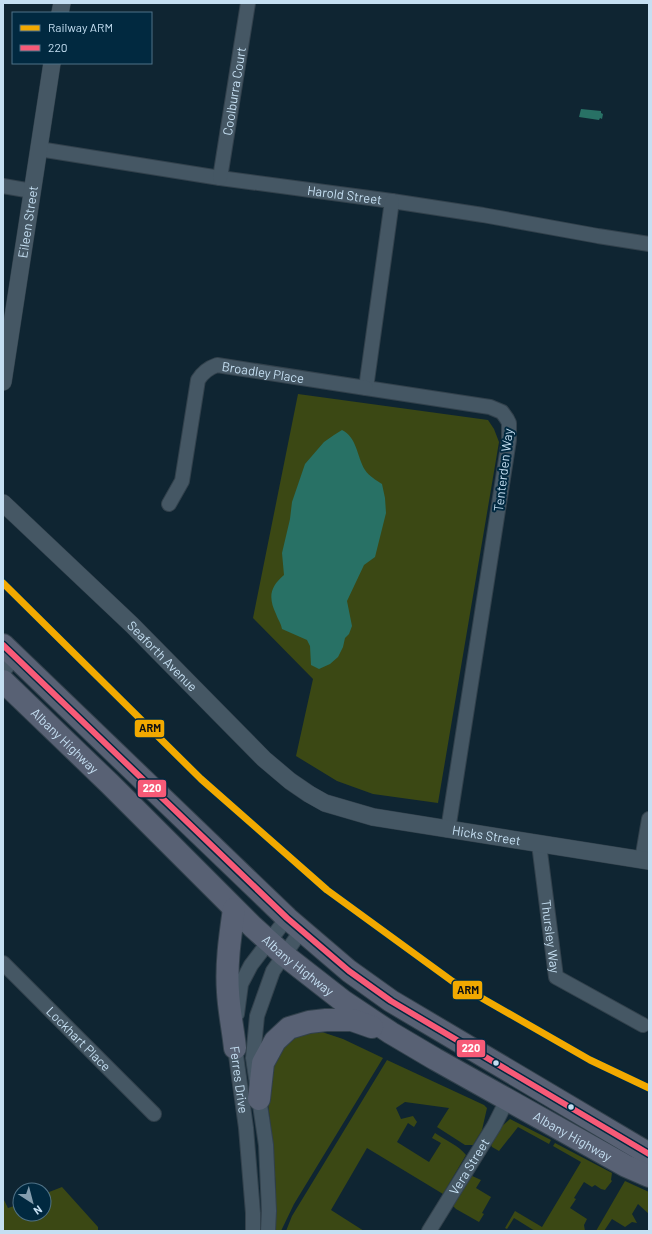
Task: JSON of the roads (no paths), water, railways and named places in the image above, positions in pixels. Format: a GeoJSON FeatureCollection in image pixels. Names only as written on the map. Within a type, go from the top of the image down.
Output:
{"type":"FeatureCollection","features":[{"type":"Feature","properties":{"kind":"highway","name":"Albany Highway"},"geometry":{"type":"LineString","coordinates":[[7,657],[294,924],[349,971],[391,1001],[649,1154]]}},
{"type":"Feature","properties":{"kind":"highway","name":"Albany Highway"},"geometry":{"type":"LineString","coordinates":[[3,681],[110,784],[234,909],[276,948],[343,1001],[391,1033],[507,1100],[626,1166],[649,1176]]}},
{"type":"Feature","properties":{"kind":"highway"},"geometry":{"type":"LineString","coordinates":[[234,909],[230,932],[228,993],[235,1048]]}},
{"type":"Feature","properties":{"kind":"highway"},"geometry":{"type":"LineString","coordinates":[[259,1099],[263,1063],[275,1041],[290,1028],[309,1022],[326,1020],[352,1020],[391,1033]]}},
{"type":"Feature","properties":{"kind":"street","name":"Coolburra Court"},"geometry":{"type":"LineString","coordinates":[[220,178],[248,3]]}},
{"type":"Feature","properties":{"kind":"street","name":"Eileen Street"},"geometry":{"type":"LineString","coordinates":[[3,382],[52,64]]}},
{"type":"Feature","properties":{"kind":"street","name":"Harold Street"},"geometry":{"type":"LineString","coordinates":[[39,149],[220,178],[483,215],[649,244]]}},
{"type":"Feature","properties":{"kind":"street"},"geometry":{"type":"LineString","coordinates":[[3,186],[32,191]]}},
{"type":"Feature","properties":{"kind":"street"},"geometry":{"type":"LineString","coordinates":[[366,388],[392,201]]}},
{"type":"Feature","properties":{"kind":"street","name":"Broadley Place"},"geometry":{"type":"LineString","coordinates":[[169,504],[182,482],[198,380],[202,373],[209,368],[217,365],[366,388]]}},
{"type":"Feature","properties":{"kind":"street","name":"Tenterden Way"},"geometry":{"type":"LineString","coordinates":[[366,388],[490,407],[502,412],[509,423],[508,447],[448,830]]}},
{"type":"Feature","properties":{"kind":"street","name":"Seaforth Avenue"},"geometry":{"type":"LineString","coordinates":[[3,504],[132,625],[264,759],[290,781],[325,803]]}},
{"type":"Feature","properties":{"kind":"street","name":"Hicks Street"},"geometry":{"type":"LineString","coordinates":[[325,803],[373,817],[646,860]]}},
{"type":"Feature","properties":{"kind":"street"},"geometry":{"type":"LineString","coordinates":[[646,860],[649,819]]}},
{"type":"Feature","properties":{"kind":"street","name":"Thursley Way"},"geometry":{"type":"LineString","coordinates":[[539,844],[556,977],[643,1025]]}},
{"type":"Feature","properties":{"kind":"street","name":"Ferres Drive"},"geometry":{"type":"LineString","coordinates":[[253,1231],[254,1213],[246,1128],[235,1048],[238,1006],[242,984],[251,966],[276,948],[294,924]]}},
{"type":"Feature","properties":{"kind":"street","name":"Ferres Drive"},"geometry":{"type":"LineString","coordinates":[[268,1231],[269,1211],[266,1145],[253,1058],[257,1016],[273,971],[276,948],[294,924]]}},
{"type":"Feature","properties":{"kind":"street","name":"Lockhart Place"},"geometry":{"type":"LineString","coordinates":[[3,963],[154,1114]]}},
{"type":"Feature","properties":{"kind":"street","name":"Vera Street"},"geometry":{"type":"LineString","coordinates":[[429,1231],[494,1126],[507,1100]]}},
{"type":"Feature","properties":{"kind":"rail line","name":"ARM"},"geometry":{"type":"LineString","coordinates":[[3,583],[201,779],[327,890],[452,981],[590,1060],[649,1088]]}}]}
